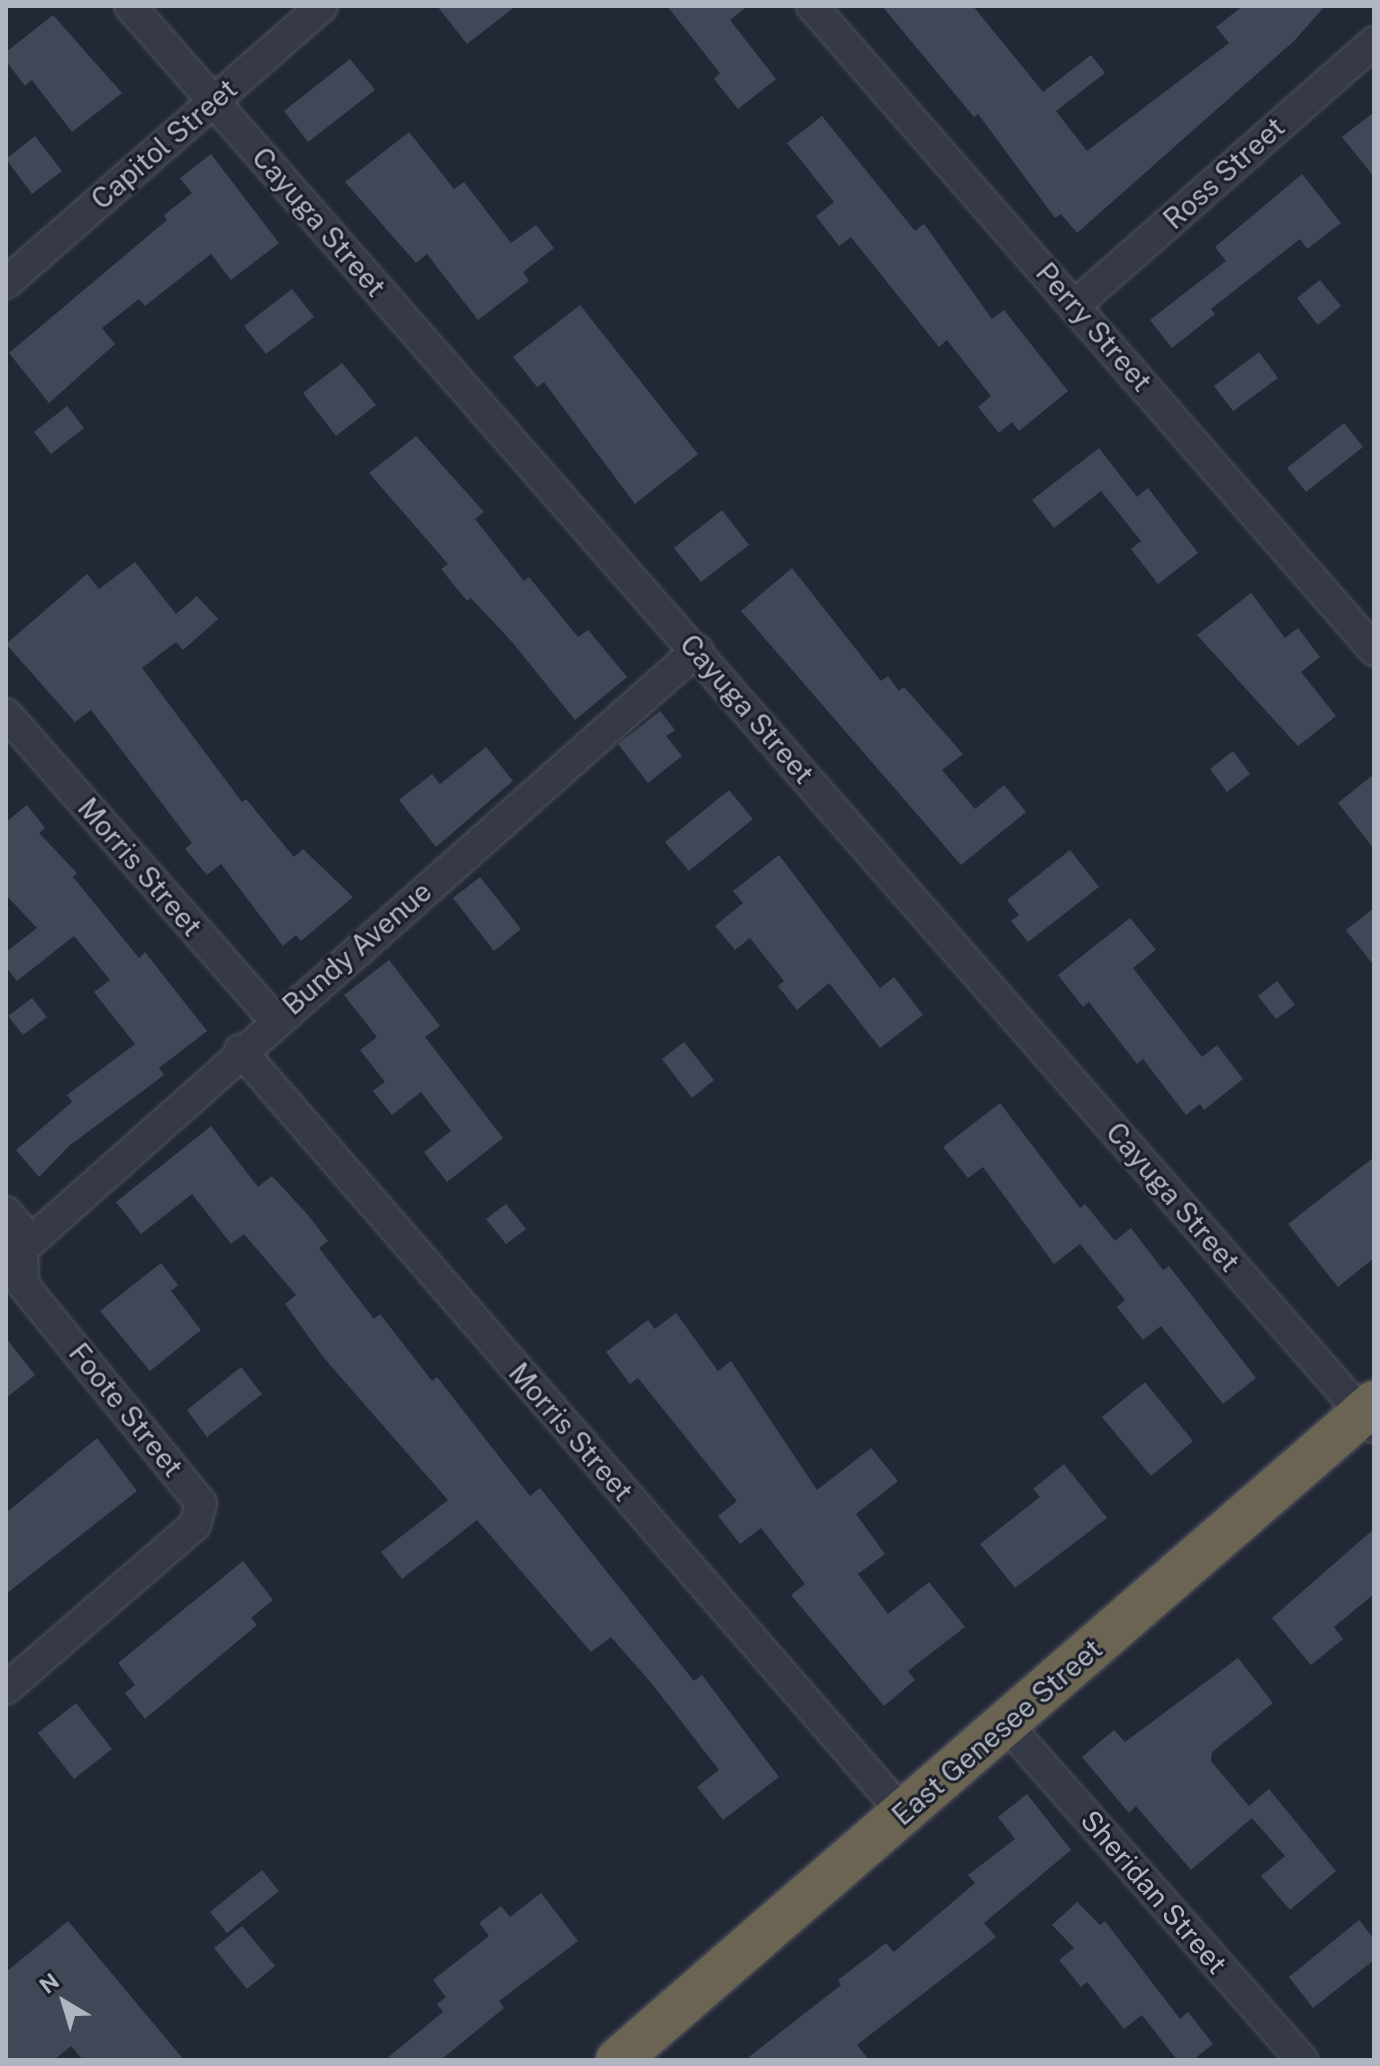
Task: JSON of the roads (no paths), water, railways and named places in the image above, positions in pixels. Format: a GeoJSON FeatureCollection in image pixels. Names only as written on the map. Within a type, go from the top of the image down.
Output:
{"type":"FeatureCollection","features":[{"type":"Feature","properties":{"kind":"highway","name":"East Genesee Street"},"geometry":{"type":"LineString","coordinates":[[618,2060],[1006,1724],[1370,1415]]}},
{"type":"Feature","properties":{"kind":"street","name":"Cayuga Street"},"geometry":{"type":"LineString","coordinates":[[130,6],[1370,1415]]}},
{"type":"Feature","properties":{"kind":"street","name":"Capitol Street"},"geometry":{"type":"LineString","coordinates":[[6,283],[322,6]]}},
{"type":"Feature","properties":{"kind":"street","name":"Perry Street"},"geometry":{"type":"LineString","coordinates":[[812,6],[1374,650]]}},
{"type":"Feature","properties":{"kind":"street","name":"Ross Street"},"geometry":{"type":"LineString","coordinates":[[1075,305],[1374,42]]}},
{"type":"Feature","properties":{"kind":"street","name":"Bundy Avenue"},"geometry":{"type":"LineString","coordinates":[[21,1250],[240,1050],[697,650]]}},
{"type":"Feature","properties":{"kind":"street","name":"Morris Street"},"geometry":{"type":"LineString","coordinates":[[6,714],[275,1020]]}},
{"type":"Feature","properties":{"kind":"street","name":"Morris Street"},"geometry":{"type":"LineString","coordinates":[[240,1050],[903,1813]]}},
{"type":"Feature","properties":{"kind":"street","name":"Foote Street"},"geometry":{"type":"LineString","coordinates":[[6,1212],[22,1231],[23,1285],[201,1503],[195,1525],[6,1689]]}},
{"type":"Feature","properties":{"kind":"street","name":"Sheridan Street"},"geometry":{"type":"LineString","coordinates":[[1006,1724],[1302,2060]]}}]}
